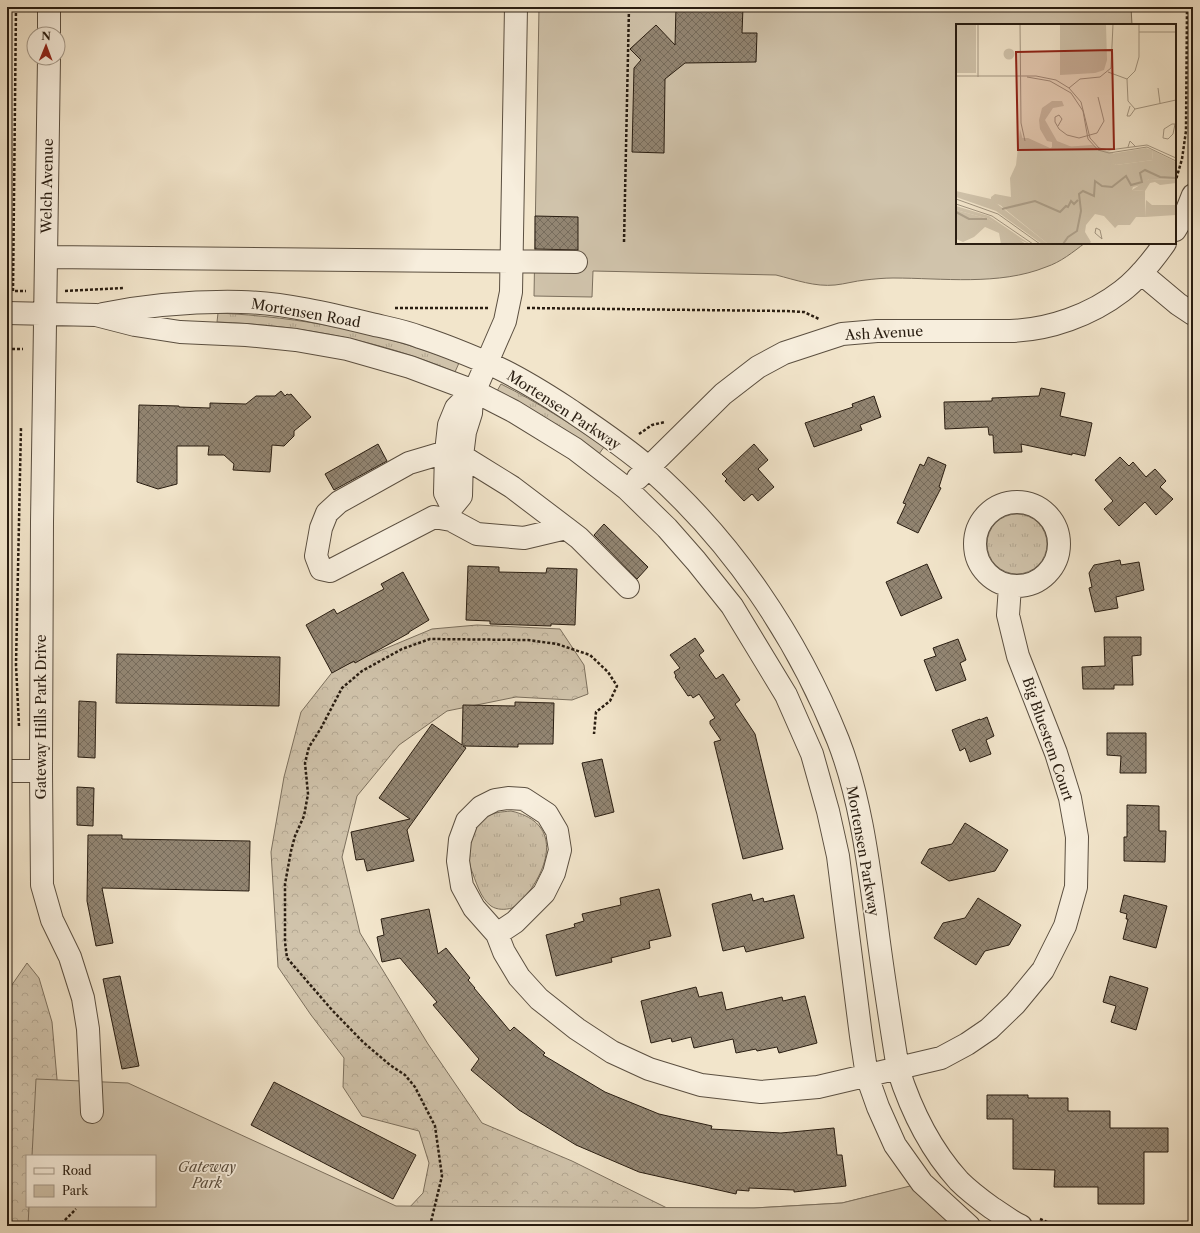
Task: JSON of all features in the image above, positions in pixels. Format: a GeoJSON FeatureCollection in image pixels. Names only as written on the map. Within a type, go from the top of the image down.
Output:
{"type":"FeatureCollection","features":[{"type":"Feature","properties":{"kind":"street"},"geometry":{"type":"LineString","coordinates":[[49,7],[49,26]]}},
{"type":"Feature","properties":{"kind":"street"},"geometry":{"type":"LineString","coordinates":[[516,7],[511,292],[509,308],[488,362],[473,394],[456,408],[449,425],[454,454],[461,496],[452,513],[434,517],[330,571],[321,569],[316,556],[321,528],[327,513],[339,502],[409,463],[454,454],[512,486],[579,538],[628,587]]}},
{"type":"Feature","properties":{"kind":"street","name":"Welch Avenue"},"geometry":{"type":"LineString","coordinates":[[45,314],[49,66]]}},
{"type":"Feature","properties":{"kind":"street"},"geometry":{"type":"LineString","coordinates":[[1176,228],[1193,195]]}},
{"type":"Feature","properties":{"kind":"street","name":"Ash Avenue"},"geometry":{"type":"LineString","coordinates":[[627,490],[723,394],[758,367],[784,353],[842,334],[877,331],[1024,331],[1040,328],[1072,318],[1100,306],[1123,290],[1141,273],[1164,244]]}},
{"type":"Feature","properties":{"kind":"street"},"geometry":{"type":"LineString","coordinates":[[46,257],[576,262]]}},
{"type":"Feature","properties":{"kind":"street"},"geometry":{"type":"LineString","coordinates":[[1141,273],[1178,304],[1193,314]]}},
{"type":"Feature","properties":{"kind":"street","name":"Mortensen Road"},"geometry":{"type":"LineString","coordinates":[[7,313],[96,315],[134,308],[178,303],[244,302],[296,308],[351,319],[418,336],[488,362]]}},
{"type":"Feature","properties":{"kind":"street","name":"Gateway Hills Park Drive"},"geometry":{"type":"LineString","coordinates":[[45,314],[42,522],[42,885],[52,920],[70,957],[83,998],[88,1029],[92,1112]]}},
{"type":"Feature","properties":{"kind":"street","name":"Mortensen Road"},"geometry":{"type":"LineString","coordinates":[[96,315],[135,325],[180,332],[246,335],[296,340],[347,349],[410,367],[473,394]]}},
{"type":"Feature","properties":{"kind":"street","name":"Mortensen Parkway"},"geometry":{"type":"LineString","coordinates":[[488,362],[532,386],[596,427],[649,468],[688,506],[755,585],[794,648],[814,685],[839,743],[856,801],[865,847],[898,1069],[904,1090],[922,1128],[942,1158],[960,1181],[1013,1223],[1028,1221]]}},
{"type":"Feature","properties":{"kind":"street","name":"Mortensen Parkway"},"geometry":{"type":"LineString","coordinates":[[473,394],[513,411],[574,450],[627,490],[667,528],[732,606],[786,695],[812,754],[838,856],[867,1076],[878,1107],[895,1144],[922,1184],[969,1226]]}},
{"type":"Feature","properties":{"kind":"street"},"geometry":{"type":"LineString","coordinates":[[452,513],[477,534],[524,538],[566,528]]}},
{"type":"Feature","properties":{"kind":"street","name":"Big Bluestem Court"},"geometry":{"type":"LineString","coordinates":[[497,934],[504,952],[519,977],[539,999],[577,1029],[612,1052],[649,1069],[701,1085],[760,1092],[818,1087],[941,1058],[989,1029],[1015,1004],[1043,970],[1065,926],[1076,887],[1077,837],[1070,798],[1056,754],[1018,656],[1008,615],[1010,586]]}},
{"type":"Feature","properties":{"kind":"street"},"geometry":{"type":"LineString","coordinates":[[7,771],[41,771]]}},
{"type":"Feature","properties":{"kind":"street"},"geometry":{"type":"LineString","coordinates":[[508,798],[524,799],[546,814],[557,831],[560,850],[554,873],[544,893],[515,922],[497,934],[474,908],[462,886],[458,861],[460,840],[467,821],[481,807],[495,800],[508,798]]}},
{"type":"Feature","properties":{"kind":"path"},"geometry":{"type":"LineString","coordinates":[[14,291],[16,7]]}},
{"type":"Feature","properties":{"kind":"path"},"geometry":{"type":"LineString","coordinates":[[624,242],[629,7]]}},
{"type":"Feature","properties":{"kind":"path"},"geometry":{"type":"LineString","coordinates":[[1176,180],[1182,159],[1186,131],[1187,7]]}},
{"type":"Feature","properties":{"kind":"path"},"geometry":{"type":"LineString","coordinates":[[7,291],[32,291]]}},
{"type":"Feature","properties":{"kind":"path"},"geometry":{"type":"LineString","coordinates":[[393,308],[785,311],[804,312],[819,319]]}},
{"type":"Feature","properties":{"kind":"path"},"geometry":{"type":"LineString","coordinates":[[7,349],[23,349],[23,342]]}},
{"type":"Feature","properties":{"kind":"path"},"geometry":{"type":"LineString","coordinates":[[20,731],[16,665],[22,421]]}},
{"type":"Feature","properties":{"kind":"path"},"geometry":{"type":"LineString","coordinates":[[638,435],[652,425],[663,423]]}},
{"type":"Feature","properties":{"kind":"path"},"geometry":{"type":"LineString","coordinates":[[430,1226],[442,1176],[435,1126],[415,1087],[405,1075],[390,1065],[363,1042],[332,1010],[287,958],[285,942],[286,884],[291,851],[295,836],[304,816],[308,794],[305,763],[309,747],[342,688],[362,671],[402,649],[430,639],[490,641],[528,640],[557,644],[590,655],[608,672],[617,686],[610,701],[596,712],[594,734]]}},
{"type":"Feature","properties":{"kind":"path"},"geometry":{"type":"LineString","coordinates":[[57,1226],[76,1209]]}},
{"type":"Feature","properties":{"kind":"path"},"geometry":{"type":"LineString","coordinates":[[1028,1221],[1056,1226]]}},
{"type":"Feature","properties":{"kind":"green space"},"geometry":{"type":"Polygon","coordinates":[[[539,7],[1131,7],[1132,24],[956,24],[956,244],[1084,244],[1062,260],[1028,273],[1009,277],[970,280],[886,278],[839,285],[806,283],[776,275],[593,271],[592,297],[534,296],[539,7]]]}},
{"type":"Feature","properties":{"kind":"green space"},"geometry":{"type":"Polygon","coordinates":[[[218,313],[279,318],[340,328],[400,343],[459,363],[455,372],[397,351],[338,336],[278,327],[217,322],[218,313]]]}},
{"type":"Feature","properties":{"kind":"green space"},"geometry":{"type":"Polygon","coordinates":[[[501,384],[528,398],[604,447],[599,454],[549,421],[497,391],[501,384]]]}},
{"type":"Feature","properties":{"kind":"green space"},"geometry":{"type":"Polygon","coordinates":[[[1017,514],[1033,519],[1038,523],[1042,528],[1047,544],[1042,560],[1038,565],[1033,569],[1017,574],[1001,569],[996,565],[992,560],[987,544],[992,528],[996,523],[1001,519],[1017,514]]]}},
{"type":"Feature","properties":{"kind":"green space"},"geometry":{"type":"Polygon","coordinates":[[[477,625],[560,629],[584,665],[588,694],[572,700],[516,697],[447,711],[399,745],[357,796],[342,857],[360,933],[428,1044],[482,1123],[572,1161],[667,1208],[754,1208],[842,1203],[895,1190],[925,1215],[392,1226],[423,1193],[429,1163],[419,1131],[362,1116],[343,1087],[344,1058],[311,1015],[278,967],[271,852],[284,777],[301,712],[334,670],[432,629],[477,625]]]}},
{"type":"Feature","properties":{"kind":"green space"},"geometry":{"type":"Polygon","coordinates":[[[511,811],[526,816],[536,823],[543,832],[546,842],[546,853],[538,877],[531,889],[515,907],[501,909],[491,906],[484,899],[471,869],[469,856],[473,835],[480,822],[494,813],[511,811]]]}},
{"type":"Feature","properties":{"kind":"green space"},"geometry":{"type":"Polygon","coordinates":[[[27,963],[39,978],[52,1022],[59,1102],[54,1155],[26,1155],[26,1207],[53,1207],[53,1226],[7,1226],[7,992],[27,963]]]}},
{"type":"Feature","properties":{"kind":"green space","name":"Gateway Park"},"geometry":{"type":"Polygon","coordinates":[[[36,1079],[128,1083],[396,1206],[754,1208],[842,1203],[922,1183],[969,1226],[28,1226],[29,1207],[156,1207],[156,1155],[32,1155],[36,1079]]]}},
{"type":"Feature","properties":{"kind":"building"},"geometry":{"type":"Polygon","coordinates":[[[676,7],[743,7],[742,33],[757,33],[756,62],[685,63],[665,79],[664,153],[632,152],[634,68],[641,60],[630,49],[656,25],[675,45],[676,7]]]}},
{"type":"Feature","properties":{"kind":"building"},"geometry":{"type":"Polygon","coordinates":[[[535,216],[578,217],[578,250],[535,249],[535,216]]]}},
{"type":"Feature","properties":{"kind":"building"},"geometry":{"type":"Polygon","coordinates":[[[1041,388],[1065,393],[1060,416],[1092,423],[1085,456],[1072,453],[1072,455],[1021,444],[1022,452],[994,453],[993,435],[989,435],[988,427],[945,429],[944,402],[992,401],[992,398],[1039,396],[1041,388]]]}},
{"type":"Feature","properties":{"kind":"building"},"geometry":{"type":"Polygon","coordinates":[[[281,391],[285,396],[287,394],[291,394],[311,417],[294,431],[294,436],[284,446],[272,445],[270,472],[233,470],[234,464],[224,455],[208,455],[209,446],[177,446],[177,484],[158,489],[137,482],[139,405],[210,408],[210,403],[246,404],[256,396],[275,396],[281,391]]]}},
{"type":"Feature","properties":{"kind":"building"},"geometry":{"type":"Polygon","coordinates":[[[874,396],[881,417],[860,425],[862,430],[814,447],[805,423],[853,407],[852,404],[874,396]]]}},
{"type":"Feature","properties":{"kind":"building"},"geometry":{"type":"Polygon","coordinates":[[[378,444],[387,461],[334,490],[325,474],[378,444]]]}},
{"type":"Feature","properties":{"kind":"building"},"geometry":{"type":"Polygon","coordinates":[[[754,444],[768,460],[758,469],[774,487],[758,501],[752,494],[744,501],[725,481],[727,479],[722,474],[754,444]]]}},
{"type":"Feature","properties":{"kind":"building"},"geometry":{"type":"Polygon","coordinates":[[[928,457],[946,465],[939,487],[941,488],[918,533],[897,523],[906,504],[903,503],[920,464],[924,466],[928,457]]]}},
{"type":"Feature","properties":{"kind":"building"},"geometry":{"type":"Polygon","coordinates":[[[1120,457],[1129,466],[1133,462],[1146,477],[1155,469],[1166,481],[1160,487],[1173,499],[1156,515],[1145,502],[1119,526],[1104,509],[1113,501],[1095,480],[1120,457]]]}},
{"type":"Feature","properties":{"kind":"building"},"geometry":{"type":"Polygon","coordinates":[[[604,524],[648,567],[637,579],[594,535],[604,524]]]}},
{"type":"Feature","properties":{"kind":"building"},"geometry":{"type":"Polygon","coordinates":[[[1120,560],[1121,565],[1139,562],[1144,590],[1116,597],[1118,608],[1095,612],[1089,588],[1092,587],[1089,573],[1094,565],[1120,560]]]}},
{"type":"Feature","properties":{"kind":"building"},"geometry":{"type":"Polygon","coordinates":[[[927,564],[942,598],[901,616],[886,582],[927,564]]]}},
{"type":"Feature","properties":{"kind":"building"},"geometry":{"type":"Polygon","coordinates":[[[468,566],[499,567],[499,572],[546,573],[547,568],[577,569],[575,625],[551,624],[551,626],[490,624],[490,621],[466,620],[468,566]]]}},
{"type":"Feature","properties":{"kind":"building"},"geometry":{"type":"Polygon","coordinates":[[[403,572],[429,620],[355,663],[354,661],[332,673],[306,625],[334,609],[337,614],[384,589],[381,584],[403,572]]]}},
{"type":"Feature","properties":{"kind":"building"},"geometry":{"type":"Polygon","coordinates":[[[1104,637],[1141,637],[1141,655],[1132,656],[1133,685],[1114,685],[1114,689],[1083,689],[1082,667],[1105,666],[1104,637]]]}},
{"type":"Feature","properties":{"kind":"building"},"geometry":{"type":"Polygon","coordinates":[[[695,638],[704,651],[699,655],[716,679],[723,674],[740,700],[735,704],[755,734],[783,849],[743,859],[714,742],[721,740],[710,724],[710,721],[715,718],[699,694],[693,698],[691,695],[688,696],[675,677],[674,672],[680,668],[670,655],[695,638]]]}},
{"type":"Feature","properties":{"kind":"building"},"geometry":{"type":"Polygon","coordinates":[[[958,639],[966,660],[960,663],[966,680],[936,691],[924,660],[936,656],[933,648],[958,639]]]}},
{"type":"Feature","properties":{"kind":"building"},"geometry":{"type":"Polygon","coordinates":[[[117,654],[280,657],[279,706],[116,703],[117,654]]]}},
{"type":"Feature","properties":{"kind":"building"},"geometry":{"type":"Polygon","coordinates":[[[79,701],[96,702],[95,758],[78,757],[79,701]]]}},
{"type":"Feature","properties":{"kind":"building"},"geometry":{"type":"Polygon","coordinates":[[[515,702],[554,703],[553,744],[518,744],[518,747],[463,746],[466,748],[407,830],[414,861],[367,871],[364,859],[356,860],[351,832],[410,819],[379,798],[432,724],[462,745],[463,705],[515,706],[515,702]]]}},
{"type":"Feature","properties":{"kind":"building"},"geometry":{"type":"Polygon","coordinates":[[[987,717],[994,736],[986,740],[991,754],[970,762],[965,748],[960,751],[952,730],[987,717]]]}},
{"type":"Feature","properties":{"kind":"building"},"geometry":{"type":"Polygon","coordinates":[[[1107,733],[1146,733],[1146,773],[1120,773],[1121,756],[1107,755],[1107,733]]]}},
{"type":"Feature","properties":{"kind":"building"},"geometry":{"type":"Polygon","coordinates":[[[602,759],[614,812],[595,817],[582,763],[602,759]]]}},
{"type":"Feature","properties":{"kind":"building"},"geometry":{"type":"Polygon","coordinates":[[[77,787],[94,788],[93,826],[77,825],[77,787]]]}},
{"type":"Feature","properties":{"kind":"building"},"geometry":{"type":"Polygon","coordinates":[[[1127,805],[1159,806],[1159,831],[1166,831],[1165,862],[1124,861],[1124,837],[1127,837],[1127,805]]]}},
{"type":"Feature","properties":{"kind":"building"},"geometry":{"type":"Polygon","coordinates":[[[965,823],[1008,850],[995,871],[949,881],[921,863],[929,849],[952,844],[965,823]]]}},
{"type":"Feature","properties":{"kind":"building"},"geometry":{"type":"Polygon","coordinates":[[[88,835],[122,835],[122,839],[250,841],[249,891],[102,888],[113,943],[96,946],[87,901],[88,835]]]}},
{"type":"Feature","properties":{"kind":"building"},"geometry":{"type":"Polygon","coordinates":[[[659,889],[671,936],[649,941],[650,948],[611,958],[612,962],[556,976],[546,935],[575,927],[574,924],[584,921],[582,914],[621,905],[620,898],[659,889]]]}},
{"type":"Feature","properties":{"kind":"building"},"geometry":{"type":"Polygon","coordinates":[[[751,894],[753,901],[763,898],[764,902],[794,895],[804,938],[746,952],[744,946],[723,951],[712,904],[751,894]]]}},
{"type":"Feature","properties":{"kind":"building"},"geometry":{"type":"Polygon","coordinates":[[[1124,895],[1167,906],[1156,948],[1123,939],[1128,919],[1126,919],[1127,914],[1120,912],[1124,895]]]}},
{"type":"Feature","properties":{"kind":"building"},"geometry":{"type":"Polygon","coordinates":[[[978,898],[1021,925],[1009,945],[985,951],[976,965],[934,938],[943,923],[965,918],[978,898]]]}},
{"type":"Feature","properties":{"kind":"building"},"geometry":{"type":"Polygon","coordinates":[[[429,909],[438,954],[446,948],[470,978],[468,980],[474,988],[510,1031],[514,1027],[545,1053],[543,1055],[605,1092],[659,1114],[712,1126],[711,1129],[781,1133],[834,1128],[837,1155],[842,1155],[846,1186],[794,1192],[794,1190],[749,1188],[749,1191],[737,1190],[736,1194],[639,1172],[576,1145],[519,1110],[471,1070],[479,1059],[433,1005],[437,1002],[400,958],[382,962],[377,937],[384,935],[381,919],[429,909]]]}},
{"type":"Feature","properties":{"kind":"building"},"geometry":{"type":"Polygon","coordinates":[[[120,976],[139,1066],[122,1069],[103,979],[120,976]]]}},
{"type":"Feature","properties":{"kind":"building"},"geometry":{"type":"Polygon","coordinates":[[[1110,976],[1148,988],[1136,1030],[1111,1022],[1116,1006],[1103,1002],[1110,976]]]}},
{"type":"Feature","properties":{"kind":"building"},"geometry":{"type":"Polygon","coordinates":[[[696,987],[699,997],[722,992],[726,1010],[782,997],[783,1001],[805,996],[817,1043],[779,1053],[777,1047],[736,1053],[733,1039],[694,1048],[691,1037],[672,1042],[671,1038],[651,1043],[641,1001],[696,987]]]}},
{"type":"Feature","properties":{"kind":"building"},"geometry":{"type":"Polygon","coordinates":[[[274,1082],[416,1155],[393,1199],[251,1125],[274,1082]]]}},
{"type":"Feature","properties":{"kind":"building"},"geometry":{"type":"Polygon","coordinates":[[[987,1095],[1028,1095],[1028,1098],[1068,1098],[1068,1111],[1110,1111],[1110,1128],[1168,1128],[1168,1152],[1144,1152],[1144,1204],[1098,1204],[1098,1187],[1054,1187],[1055,1170],[1013,1169],[1013,1119],[987,1119],[987,1095]]]}}]}
